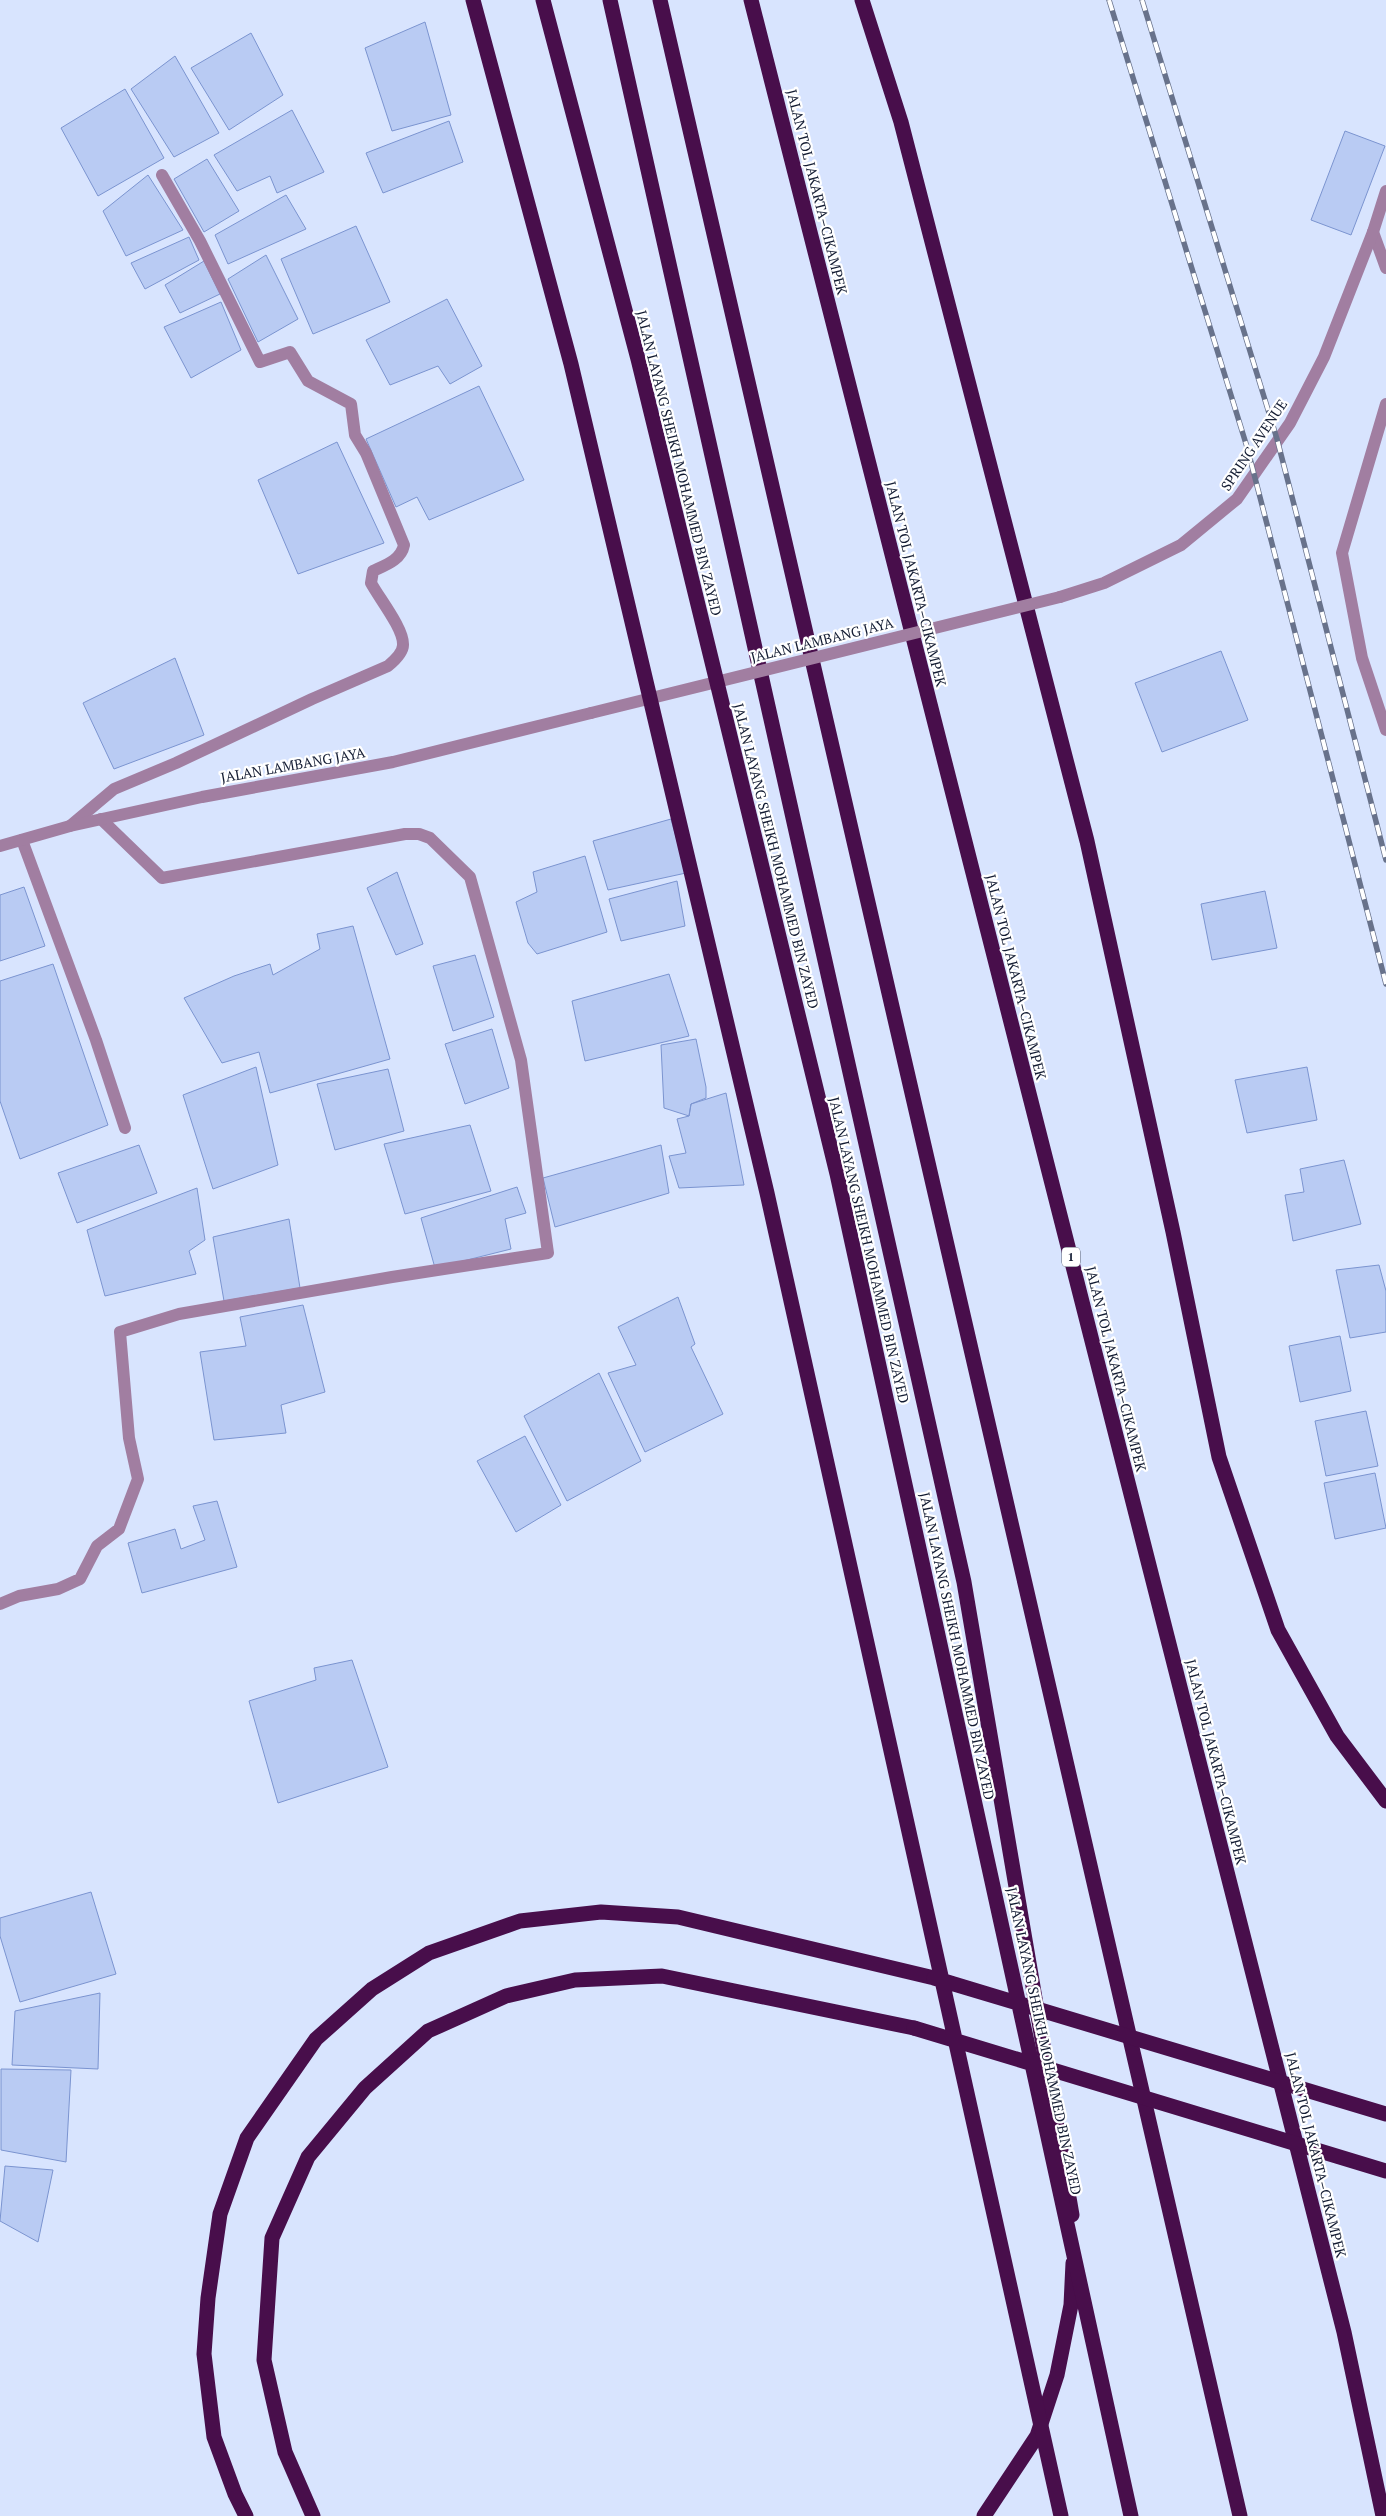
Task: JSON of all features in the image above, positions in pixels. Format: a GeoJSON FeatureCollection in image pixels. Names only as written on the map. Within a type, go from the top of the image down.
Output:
{"type":"FeatureCollection","features":[{"type":"Feature","properties":{"kind":"highway"},"geometry":{"type":"LineString","coordinates":[[473,0],[573,374],[767,1193],[1061,2516]]}},
{"type":"Feature","properties":{"kind":"highway","name":"JALAN LAYANG SHEIKH MOHAMMED BIN ZAYED"},"geometry":{"type":"LineString","coordinates":[[543,0],[638,359],[837,1174],[1131,2516]]}},
{"type":"Feature","properties":{"kind":"highway"},"geometry":{"type":"LineString","coordinates":[[610,0],[964,1582],[1074,2226],[1072,2305],[1057,2375],[1036,2436],[984,2516]]}},
{"type":"Feature","properties":{"kind":"highway"},"geometry":{"type":"LineString","coordinates":[[660,0],[1240,2516]]}},
{"type":"Feature","properties":{"kind":"highway","name":"JALAN TOL JAKARTA–CIKAMPEK"},"geometry":{"type":"LineString","coordinates":[[751,0],[1344,2332],[1383,2516]]}},
{"type":"Feature","properties":{"kind":"highway"},"geometry":{"type":"LineString","coordinates":[[862,0],[901,122],[1087,841],[1173,1232],[1219,1457],[1278,1630],[1338,1736],[1386,1801]]}},
{"type":"Feature","properties":{"kind":"highway"},"geometry":{"type":"LineString","coordinates":[[246,2516],[214,2437],[204,2354],[208,2298],[220,2214],[247,2138],[316,2039],[372,1990],[429,1953],[520,1920],[601,1912],[678,1917],[930,1976],[1386,2114]]}},
{"type":"Feature","properties":{"kind":"highway"},"geometry":{"type":"LineString","coordinates":[[313,2516],[285,2452],[264,2360],[272,2238],[308,2157],[365,2088],[428,2030],[506,1996],[575,1980],[662,1976],[914,2028],[1386,2171]]}},
{"type":"Feature","properties":{"kind":"street"},"geometry":{"type":"LineString","coordinates":[[70,826],[114,788],[176,763],[312,699],[388,666],[397,659],[403,646],[401,634],[371,583],[373,571],[398,558],[403,552],[404,545],[366,453],[355,435],[350,404],[308,381],[290,352],[260,362],[200,241],[162,175]]}},
{"type":"Feature","properties":{"kind":"street","name":"SPRING AVENUE"},"geometry":{"type":"LineString","coordinates":[[1060,597],[1104,583],[1181,546],[1237,499],[1290,423],[1324,357],[1373,232],[1386,191]]}},
{"type":"Feature","properties":{"kind":"street"},"geometry":{"type":"LineString","coordinates":[[1373,232],[1386,268]]}},
{"type":"Feature","properties":{"kind":"street"},"geometry":{"type":"LineString","coordinates":[[1386,404],[1342,554],[1362,658],[1386,730]]}},
{"type":"Feature","properties":{"kind":"street","name":"JALAN LAMBANG JAYA"},"geometry":{"type":"LineString","coordinates":[[0,846],[70,826],[202,797],[393,762],[1060,597]]}},
{"type":"Feature","properties":{"kind":"street"},"geometry":{"type":"LineString","coordinates":[[0,1604],[19,1596],[58,1590],[80,1579],[97,1546],[119,1529],[138,1479],[129,1438],[120,1332],[179,1314],[392,1277],[548,1253],[520,1060],[470,877],[430,838],[419,834],[404,834],[162,878],[101,819]]}},
{"type":"Feature","properties":{"kind":"street"},"geometry":{"type":"LineString","coordinates":[[22,840],[96,1040],[126,1128]]}},
{"type":"Feature","properties":{"kind":"building"},"geometry":{"type":"Polygon","coordinates":[[[425,22],[451,115],[392,131],[365,48],[425,22]]]}},
{"type":"Feature","properties":{"kind":"building"},"geometry":{"type":"Polygon","coordinates":[[[251,33],[283,95],[229,130],[191,68],[251,33]]]}},
{"type":"Feature","properties":{"kind":"building"},"geometry":{"type":"Polygon","coordinates":[[[175,56],[219,133],[174,157],[131,89],[175,56]]]}},
{"type":"Feature","properties":{"kind":"building"},"geometry":{"type":"Polygon","coordinates":[[[125,89],[164,158],[98,196],[61,128],[125,89]]]}},
{"type":"Feature","properties":{"kind":"building"},"geometry":{"type":"Polygon","coordinates":[[[292,110],[324,172],[277,193],[270,176],[237,191],[214,155],[292,110]]]}},
{"type":"Feature","properties":{"kind":"building"},"geometry":{"type":"Polygon","coordinates":[[[449,121],[463,162],[383,193],[366,153],[449,121]]]}},
{"type":"Feature","properties":{"kind":"building"},"geometry":{"type":"Polygon","coordinates":[[[1345,131],[1385,146],[1351,235],[1311,220],[1345,131]]]}},
{"type":"Feature","properties":{"kind":"building"},"geometry":{"type":"Polygon","coordinates":[[[207,159],[239,211],[204,232],[174,179],[207,159]]]}},
{"type":"Feature","properties":{"kind":"building"},"geometry":{"type":"Polygon","coordinates":[[[148,175],[183,230],[126,256],[103,211],[148,175]]]}},
{"type":"Feature","properties":{"kind":"building"},"geometry":{"type":"Polygon","coordinates":[[[286,195],[306,229],[228,264],[215,235],[286,195]]]}},
{"type":"Feature","properties":{"kind":"building"},"geometry":{"type":"Polygon","coordinates":[[[356,226],[390,302],[313,334],[281,259],[356,226]]]}},
{"type":"Feature","properties":{"kind":"building"},"geometry":{"type":"Polygon","coordinates":[[[189,237],[199,260],[145,289],[131,263],[189,237]]]}},
{"type":"Feature","properties":{"kind":"building"},"geometry":{"type":"Polygon","coordinates":[[[266,255],[298,319],[258,342],[228,279],[266,255]]]}},
{"type":"Feature","properties":{"kind":"building"},"geometry":{"type":"Polygon","coordinates":[[[204,261],[220,294],[180,313],[165,285],[204,261]]]}},
{"type":"Feature","properties":{"kind":"building"},"geometry":{"type":"Polygon","coordinates":[[[447,299],[482,366],[450,384],[438,366],[390,385],[366,340],[447,299]]]}},
{"type":"Feature","properties":{"kind":"building"},"geometry":{"type":"Polygon","coordinates":[[[221,302],[241,350],[191,378],[164,327],[221,302]]]}},
{"type":"Feature","properties":{"kind":"building"},"geometry":{"type":"Polygon","coordinates":[[[479,386],[524,480],[429,520],[417,497],[396,507],[366,439],[479,386]]]}},
{"type":"Feature","properties":{"kind":"building"},"geometry":{"type":"Polygon","coordinates":[[[337,442],[384,543],[298,574],[258,480],[337,442]]]}},
{"type":"Feature","properties":{"kind":"building"},"geometry":{"type":"Polygon","coordinates":[[[1221,651],[1248,720],[1162,752],[1135,683],[1221,651]]]}},
{"type":"Feature","properties":{"kind":"building"},"geometry":{"type":"Polygon","coordinates":[[[175,658],[204,735],[114,769],[83,703],[175,658]]]}},
{"type":"Feature","properties":{"kind":"building"},"geometry":{"type":"Polygon","coordinates":[[[671,819],[686,873],[608,890],[593,841],[671,819]]]}},
{"type":"Feature","properties":{"kind":"building"},"geometry":{"type":"Polygon","coordinates":[[[585,856],[607,932],[537,954],[528,943],[516,902],[537,892],[533,872],[585,856]]]}},
{"type":"Feature","properties":{"kind":"building"},"geometry":{"type":"Polygon","coordinates":[[[397,872],[423,944],[396,955],[367,888],[397,872]]]}},
{"type":"Feature","properties":{"kind":"building"},"geometry":{"type":"Polygon","coordinates":[[[677,881],[685,926],[621,941],[609,899],[677,881]]]}},
{"type":"Feature","properties":{"kind":"building"},"geometry":{"type":"Polygon","coordinates":[[[24,887],[45,946],[0,961],[0,895],[24,887]]]}},
{"type":"Feature","properties":{"kind":"building"},"geometry":{"type":"Polygon","coordinates":[[[1265,891],[1277,948],[1212,960],[1201,904],[1265,891]]]}},
{"type":"Feature","properties":{"kind":"building"},"geometry":{"type":"Polygon","coordinates":[[[353,926],[390,1059],[270,1093],[259,1052],[222,1063],[184,998],[234,976],[270,964],[273,975],[320,949],[317,934],[353,926]]]}},
{"type":"Feature","properties":{"kind":"building"},"geometry":{"type":"Polygon","coordinates":[[[475,955],[494,1017],[453,1031],[433,966],[475,955]]]}},
{"type":"Feature","properties":{"kind":"building"},"geometry":{"type":"Polygon","coordinates":[[[53,964],[108,1125],[20,1159],[0,1101],[0,981],[53,964]]]}},
{"type":"Feature","properties":{"kind":"building"},"geometry":{"type":"Polygon","coordinates":[[[669,974],[689,1036],[585,1061],[572,1001],[669,974]]]}},
{"type":"Feature","properties":{"kind":"building"},"geometry":{"type":"Polygon","coordinates":[[[492,1029],[509,1088],[465,1104],[445,1044],[492,1029]]]}},
{"type":"Feature","properties":{"kind":"building"},"geometry":{"type":"Polygon","coordinates":[[[696,1039],[706,1087],[706,1098],[691,1104],[689,1116],[664,1108],[661,1045],[696,1039]]]}},
{"type":"Feature","properties":{"kind":"building"},"geometry":{"type":"Polygon","coordinates":[[[256,1067],[278,1165],[213,1189],[183,1095],[256,1067]]]}},
{"type":"Feature","properties":{"kind":"building"},"geometry":{"type":"Polygon","coordinates":[[[1307,1067],[1317,1120],[1247,1133],[1235,1080],[1307,1067]]]}},
{"type":"Feature","properties":{"kind":"building"},"geometry":{"type":"Polygon","coordinates":[[[388,1069],[404,1131],[335,1150],[317,1084],[388,1069]]]}},
{"type":"Feature","properties":{"kind":"building"},"geometry":{"type":"Polygon","coordinates":[[[726,1093],[744,1185],[679,1188],[669,1156],[686,1153],[677,1119],[689,1116],[691,1104],[726,1093]]]}},
{"type":"Feature","properties":{"kind":"building"},"geometry":{"type":"Polygon","coordinates":[[[470,1125],[491,1191],[405,1214],[384,1144],[470,1125]]]}},
{"type":"Feature","properties":{"kind":"building"},"geometry":{"type":"Polygon","coordinates":[[[139,1145],[157,1193],[77,1223],[58,1173],[139,1145]]]}},
{"type":"Feature","properties":{"kind":"building"},"geometry":{"type":"Polygon","coordinates":[[[661,1145],[669,1193],[555,1227],[543,1178],[661,1145]]]}},
{"type":"Feature","properties":{"kind":"building"},"geometry":{"type":"Polygon","coordinates":[[[1344,1160],[1361,1224],[1293,1241],[1285,1195],[1304,1192],[1300,1169],[1344,1160]]]}},
{"type":"Feature","properties":{"kind":"building"},"geometry":{"type":"Polygon","coordinates":[[[517,1187],[526,1213],[505,1219],[511,1249],[435,1268],[421,1218],[517,1187]]]}},
{"type":"Feature","properties":{"kind":"building"},"geometry":{"type":"Polygon","coordinates":[[[197,1188],[205,1240],[189,1251],[196,1274],[105,1296],[87,1230],[197,1188]]]}},
{"type":"Feature","properties":{"kind":"building"},"geometry":{"type":"Polygon","coordinates":[[[289,1219],[300,1288],[224,1301],[213,1237],[289,1219]]]}},
{"type":"Feature","properties":{"kind":"building"},"geometry":{"type":"Polygon","coordinates":[[[1379,1265],[1386,1291],[1386,1332],[1350,1338],[1336,1270],[1379,1265]]]}},
{"type":"Feature","properties":{"kind":"building"},"geometry":{"type":"Polygon","coordinates":[[[678,1297],[695,1344],[691,1347],[723,1414],[645,1452],[608,1373],[636,1365],[618,1327],[678,1297]]]}},
{"type":"Feature","properties":{"kind":"building"},"geometry":{"type":"Polygon","coordinates":[[[303,1305],[325,1392],[281,1405],[286,1433],[214,1440],[200,1352],[246,1346],[240,1317],[303,1305]]]}},
{"type":"Feature","properties":{"kind":"building"},"geometry":{"type":"Polygon","coordinates":[[[1340,1336],[1351,1391],[1300,1402],[1289,1346],[1340,1336]]]}},
{"type":"Feature","properties":{"kind":"building"},"geometry":{"type":"Polygon","coordinates":[[[599,1373],[641,1461],[567,1501],[524,1416],[599,1373]]]}},
{"type":"Feature","properties":{"kind":"building"},"geometry":{"type":"Polygon","coordinates":[[[1366,1411],[1378,1466],[1326,1476],[1315,1421],[1366,1411]]]}},
{"type":"Feature","properties":{"kind":"building"},"geometry":{"type":"Polygon","coordinates":[[[525,1436],[561,1505],[516,1532],[477,1461],[525,1436]]]}},
{"type":"Feature","properties":{"kind":"building"},"geometry":{"type":"Polygon","coordinates":[[[1375,1473],[1386,1528],[1335,1539],[1324,1483],[1375,1473]]]}},
{"type":"Feature","properties":{"kind":"building"},"geometry":{"type":"Polygon","coordinates":[[[217,1501],[237,1567],[142,1593],[128,1543],[175,1529],[181,1549],[205,1540],[193,1506],[217,1501]]]}},
{"type":"Feature","properties":{"kind":"building"},"geometry":{"type":"Polygon","coordinates":[[[352,1660],[388,1767],[278,1803],[249,1701],[316,1680],[314,1668],[352,1660]]]}},
{"type":"Feature","properties":{"kind":"building"},"geometry":{"type":"Polygon","coordinates":[[[91,1892],[116,1974],[20,2002],[0,1936],[0,1918],[91,1892]]]}},
{"type":"Feature","properties":{"kind":"building"},"geometry":{"type":"Polygon","coordinates":[[[100,1993],[98,2069],[12,2065],[15,2011],[100,1993]]]}},
{"type":"Feature","properties":{"kind":"building"},"geometry":{"type":"Polygon","coordinates":[[[1,2069],[71,2070],[66,2162],[1,2150],[1,2069]]]}},
{"type":"Feature","properties":{"kind":"building"},"geometry":{"type":"Polygon","coordinates":[[[5,2166],[53,2170],[38,2242],[0,2221],[5,2166]]]}},
{"type":"Feature","properties":{"kind":"railway"},"geometry":{"type":"LineString","coordinates":[[1109,0],[1247,447],[1386,984]]}},
{"type":"Feature","properties":{"kind":"railway"},"geometry":{"type":"LineString","coordinates":[[1142,0],[1277,439],[1386,860]]}}]}
